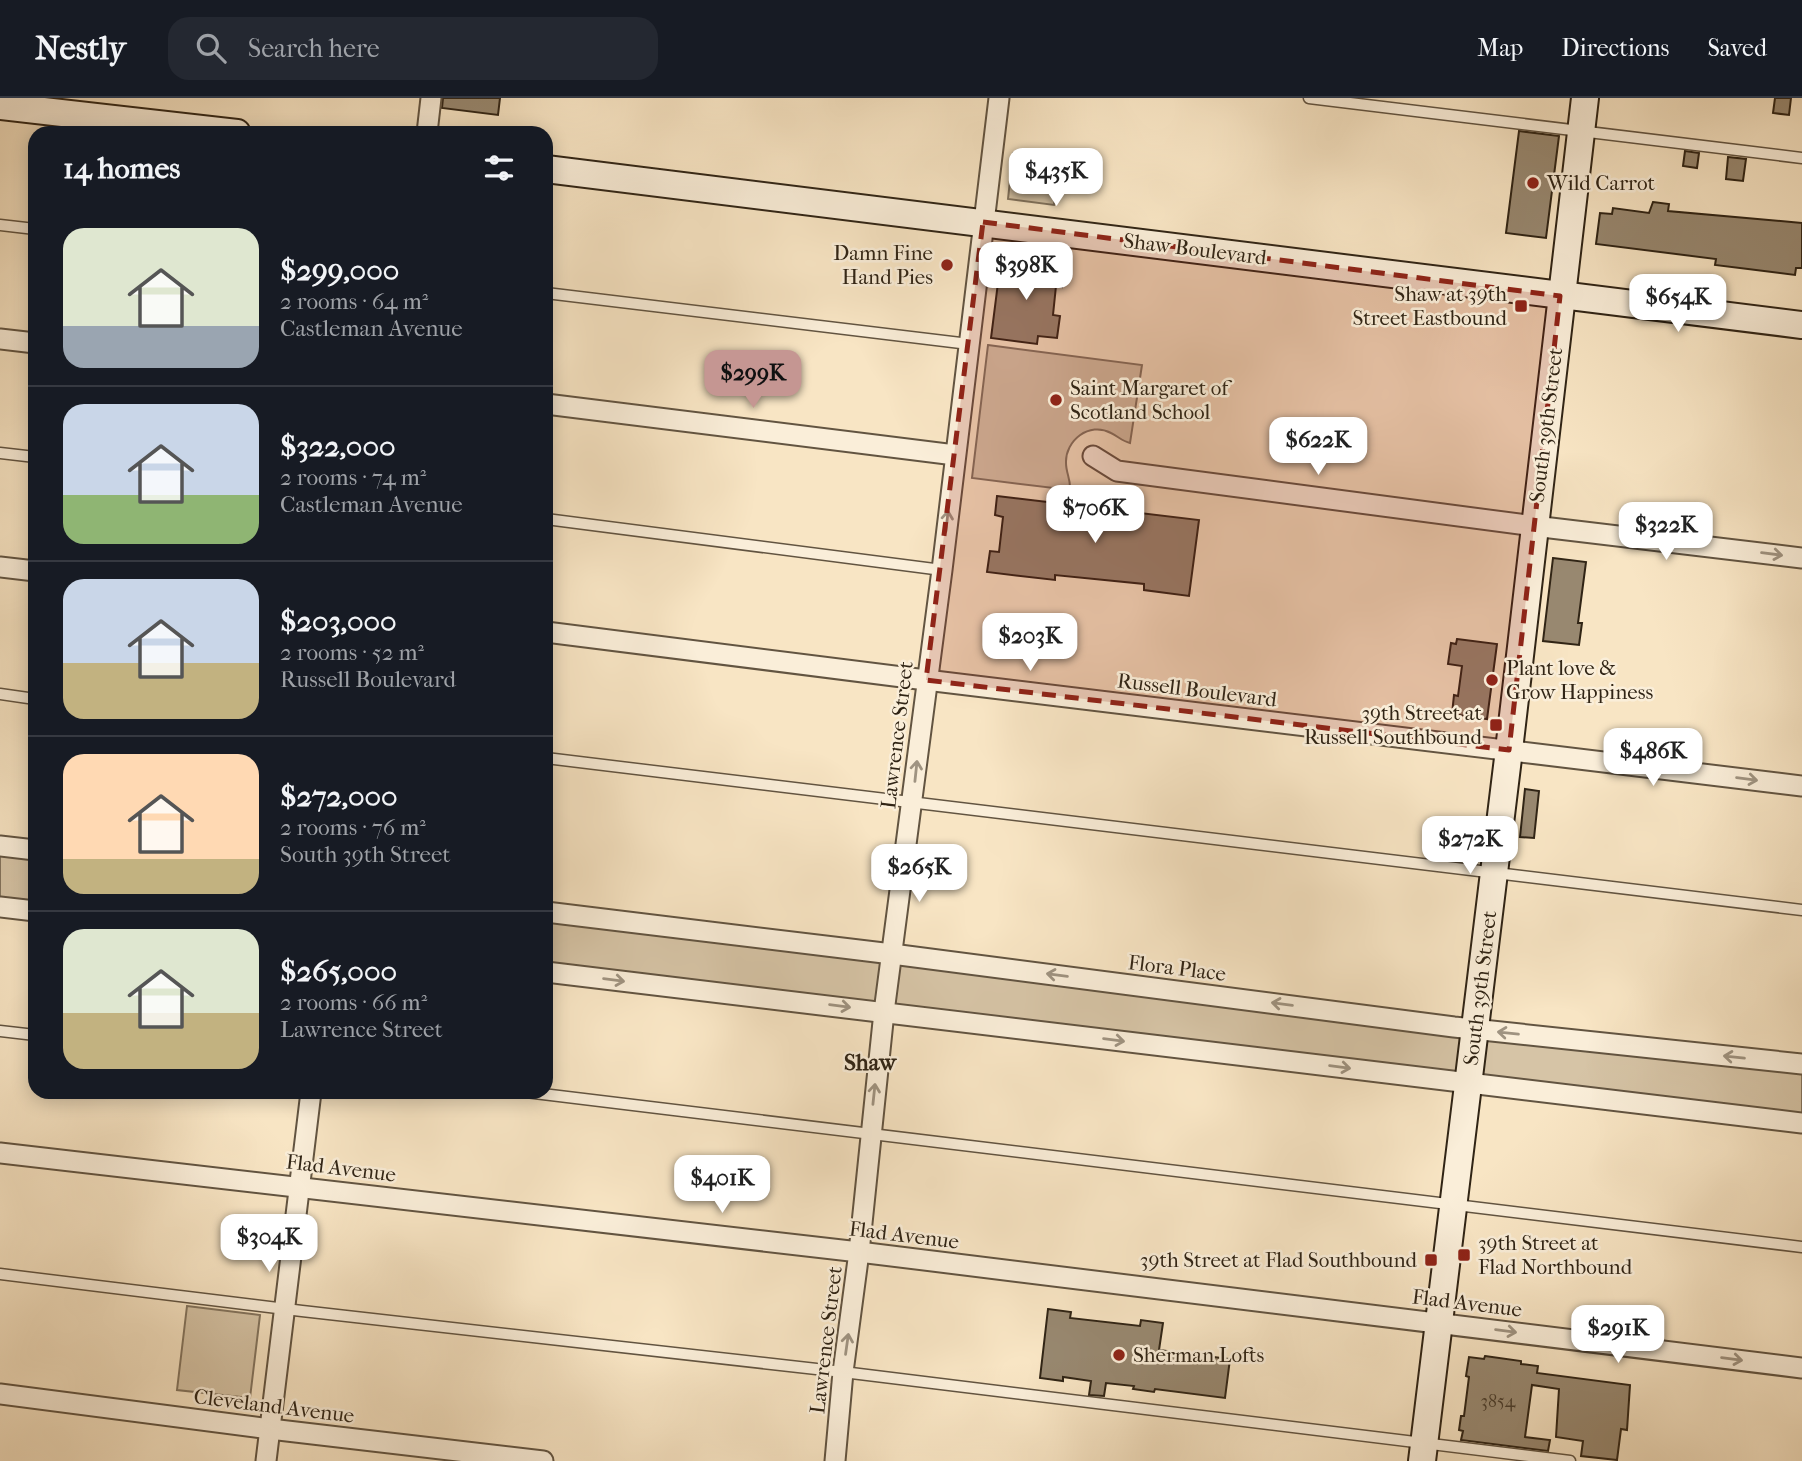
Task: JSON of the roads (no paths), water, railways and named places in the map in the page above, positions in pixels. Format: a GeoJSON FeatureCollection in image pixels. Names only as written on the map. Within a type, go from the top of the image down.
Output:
{"type":"FeatureCollection","features":[{"type":"Feature","properties":{"kind":"street"},"geometry":{"type":"LineString","coordinates":[[428,126],[431,98]]}},
{"type":"Feature","properties":{"kind":"street","name":"Lawrence Street"},"geometry":{"type":"LineString","coordinates":[[835,1461],[884,1012],[942,570],[999,98]]}},
{"type":"Feature","properties":{"kind":"street","name":"South 39th Street"},"geometry":{"type":"LineString","coordinates":[[1423,1452],[1585,98]]}},
{"type":"Feature","properties":{"kind":"street"},"geometry":{"type":"LineString","coordinates":[[0,106],[176,126]]}},
{"type":"Feature","properties":{"kind":"street","name":"Shaw Boulevard"},"geometry":{"type":"LineString","coordinates":[[553,170],[1802,325]]}},
{"type":"Feature","properties":{"kind":"street"},"geometry":{"type":"LineString","coordinates":[[0,339],[28,342]]}},
{"type":"Feature","properties":{"kind":"street"},"geometry":{"type":"LineString","coordinates":[[553,405],[955,455]]}},
{"type":"Feature","properties":{"kind":"street"},"geometry":{"type":"LineString","coordinates":[[1093,456],[1117,471],[1802,558]]}},
{"type":"Feature","properties":{"kind":"street"},"geometry":{"type":"LineString","coordinates":[[0,567],[28,570]]}},
{"type":"Feature","properties":{"kind":"street","name":"Russell Boulevard"},"geometry":{"type":"LineString","coordinates":[[553,633],[1802,786]]}},
{"type":"Feature","properties":{"kind":"street"},"geometry":{"type":"LineString","coordinates":[[0,846],[28,849]]}},
{"type":"Feature","properties":{"kind":"street"},"geometry":{"type":"LineString","coordinates":[[0,907],[28,910]]}},
{"type":"Feature","properties":{"kind":"street","name":"Flora Place"},"geometry":{"type":"LineString","coordinates":[[553,913],[1475,1029],[1802,1065]]}},
{"type":"Feature","properties":{"kind":"street"},"geometry":{"type":"LineString","coordinates":[[553,973],[1802,1122]]}},
{"type":"Feature","properties":{"kind":"street"},"geometry":{"type":"LineString","coordinates":[[266,1461],[310,1099]]}},
{"type":"Feature","properties":{"kind":"street","name":"Flad Avenue"},"geometry":{"type":"LineString","coordinates":[[0,1153],[859,1252],[1802,1368]]}},
{"type":"Feature","properties":{"kind":"street","name":"Cleveland Avenue"},"geometry":{"type":"LineString","coordinates":[[0,1394],[543,1461]]}},
{"type":"Feature","properties":{"kind":"lane"},"geometry":{"type":"LineString","coordinates":[[1309,98],[1802,158]]}},
{"type":"Feature","properties":{"kind":"lane"},"geometry":{"type":"LineString","coordinates":[[0,225],[28,228]]}},
{"type":"Feature","properties":{"kind":"lane"},"geometry":{"type":"LineString","coordinates":[[553,294],[969,344]]}},
{"type":"Feature","properties":{"kind":"lane"},"geometry":{"type":"LineString","coordinates":[[0,453],[28,456]]}},
{"type":"Feature","properties":{"kind":"lane"},"geometry":{"type":"LineString","coordinates":[[553,520],[942,570]]}},
{"type":"Feature","properties":{"kind":"lane"},"geometry":{"type":"LineString","coordinates":[[0,694],[28,698]]}},
{"type":"Feature","properties":{"kind":"lane"},"geometry":{"type":"LineString","coordinates":[[553,759],[1802,910]]}},
{"type":"Feature","properties":{"kind":"lane"},"geometry":{"type":"LineString","coordinates":[[0,1031],[28,1034]]}},
{"type":"Feature","properties":{"kind":"lane"},"geometry":{"type":"LineString","coordinates":[[553,1095],[1802,1247]]}},
{"type":"Feature","properties":{"kind":"lane"},"geometry":{"type":"LineString","coordinates":[[0,1274],[843,1372],[1423,1452],[1570,1461]]}},
{"type":"Feature","properties":{"kind":"place","name":"Wild Carrot"},"geometry":{"type":"Point","coordinates":[1533,183]}},
{"type":"Feature","properties":{"kind":"place","name":"Damn Fine Hand Pies"},"geometry":{"type":"Point","coordinates":[947,265]}},
{"type":"Feature","properties":{"kind":"place","name":"Shaw at 39th Street Eastbound"},"geometry":{"type":"Point","coordinates":[1521,306]}},
{"type":"Feature","properties":{"kind":"place","name":"Saint Margaret of Scotland School"},"geometry":{"type":"Point","coordinates":[1056,400]}},
{"type":"Feature","properties":{"kind":"place","name":"Plant love & Grow Happiness"},"geometry":{"type":"Point","coordinates":[1492,680]}},
{"type":"Feature","properties":{"kind":"place","name":"39th Street at Russell Southbound"},"geometry":{"type":"Point","coordinates":[1496,725]}},
{"type":"Feature","properties":{"kind":"place","name":"39th Street at Flad Northbound"},"geometry":{"type":"Point","coordinates":[1464,1255]}},
{"type":"Feature","properties":{"kind":"place","name":"39th Street at Flad Southbound"},"geometry":{"type":"Point","coordinates":[1431,1260]}},
{"type":"Feature","properties":{"kind":"place","name":"Sherman Lofts"},"geometry":{"type":"Point","coordinates":[1119,1355]}},
{"type":"Feature","properties":{"kind":"district","name":"Shaw"},"geometry":{"type":"Point","coordinates":[870,1062]}}]}
